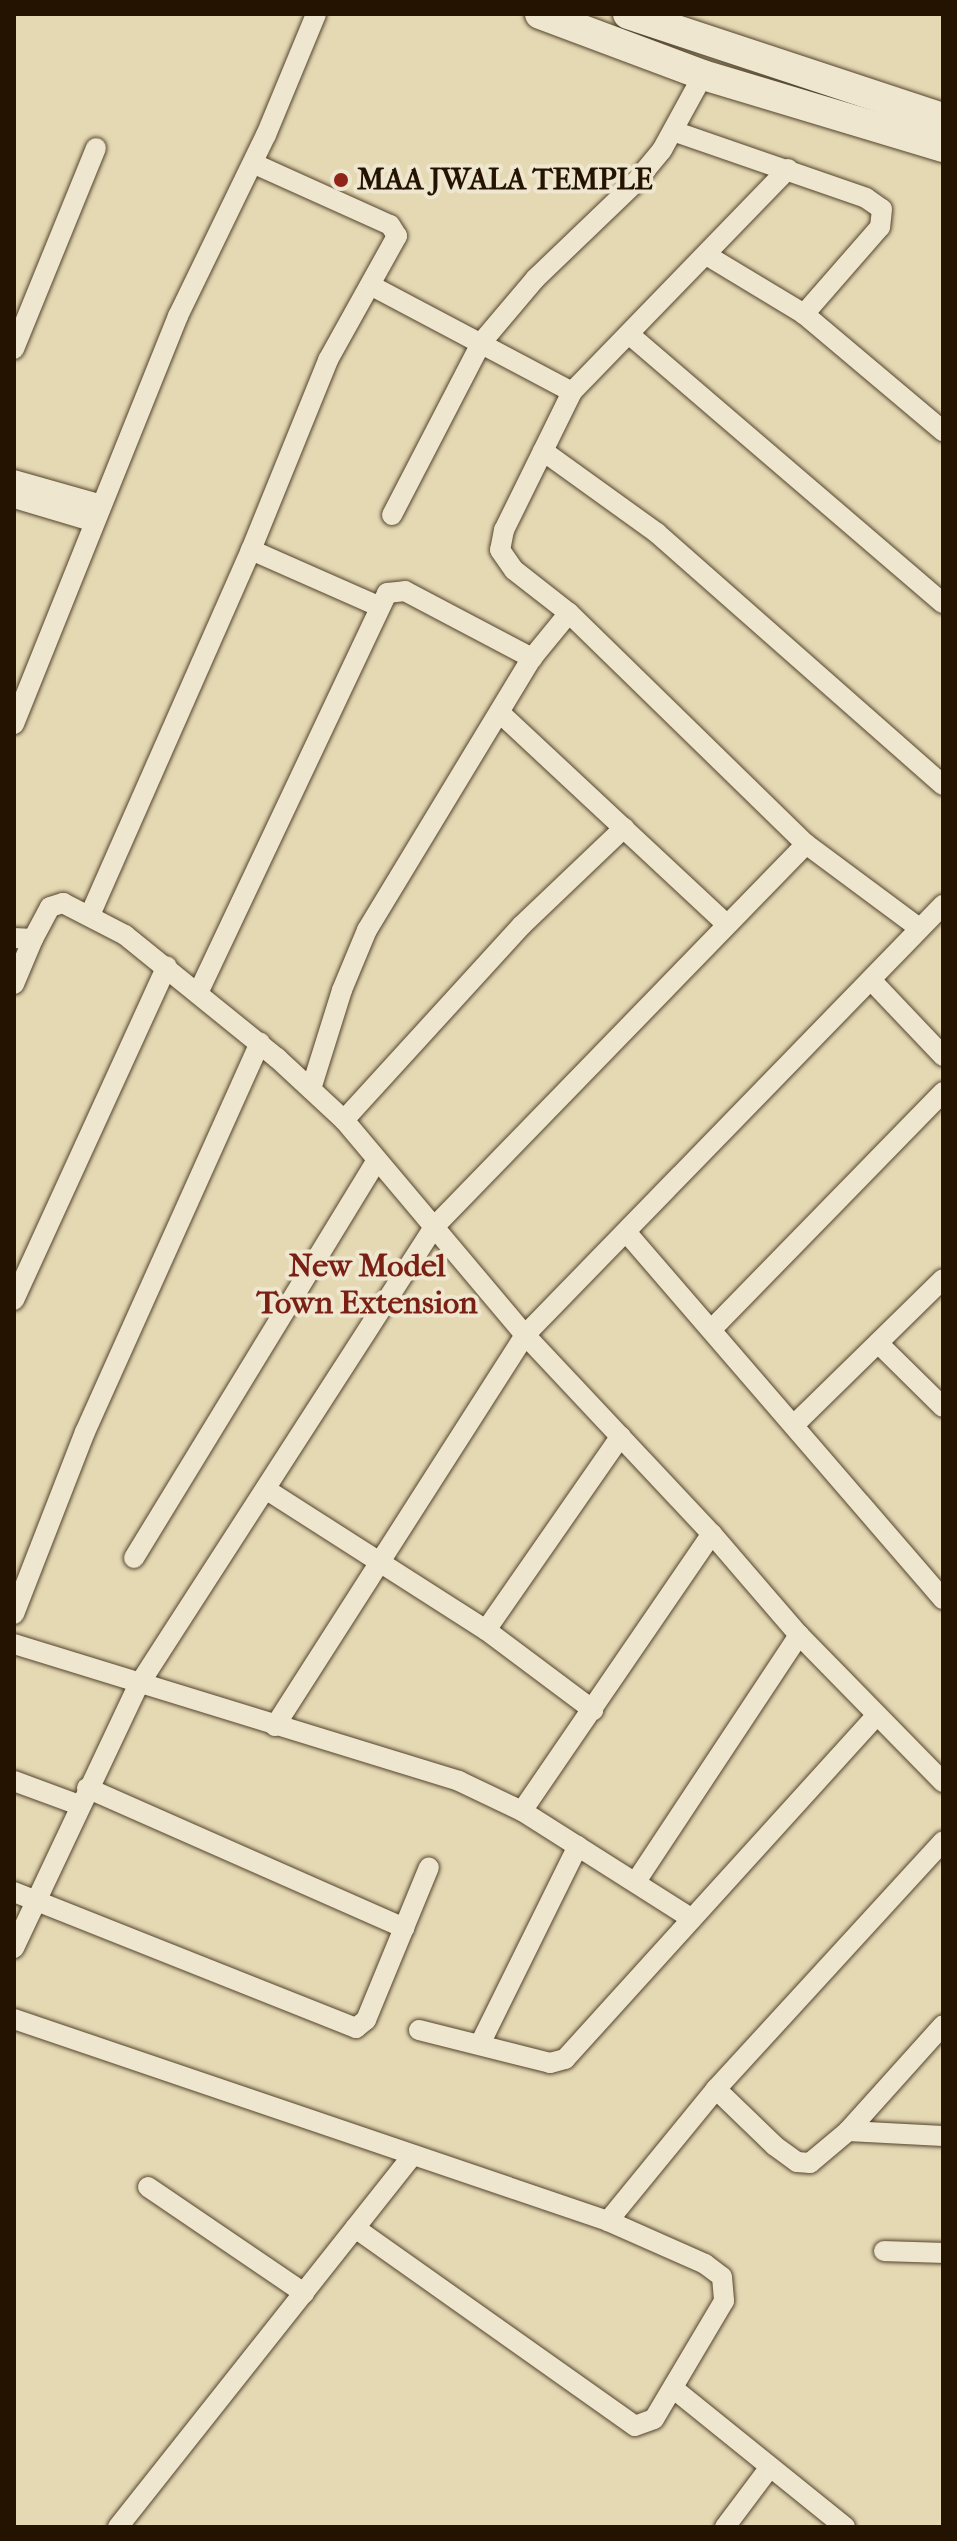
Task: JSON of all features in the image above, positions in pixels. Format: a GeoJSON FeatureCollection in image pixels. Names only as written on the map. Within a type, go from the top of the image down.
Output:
{"type":"FeatureCollection","features":[{"type":"Feature","properties":{"kind":"main road"},"geometry":{"type":"LineString","coordinates":[[540,14],[703,75],[943,147]]}},
{"type":"Feature","properties":{"kind":"main road"},"geometry":{"type":"LineString","coordinates":[[628,14],[943,118]]}},
{"type":"Feature","properties":{"kind":"street"},"geometry":{"type":"LineString","coordinates":[[14,724],[183,304],[253,163],[316,14]]}},
{"type":"Feature","properties":{"kind":"street"},"geometry":{"type":"LineString","coordinates":[[392,515],[481,343],[535,279],[633,185],[673,131],[703,75]]}},
{"type":"Feature","properties":{"kind":"street"},"geometry":{"type":"LineString","coordinates":[[673,131],[866,198],[882,209],[880,227],[804,314]]}},
{"type":"Feature","properties":{"kind":"street"},"geometry":{"type":"LineString","coordinates":[[14,349],[96,148]]}},
{"type":"Feature","properties":{"kind":"street"},"geometry":{"type":"LineString","coordinates":[[90,915],[251,550],[328,360],[395,240],[393,228],[253,163]]}},
{"type":"Feature","properties":{"kind":"street"},"geometry":{"type":"LineString","coordinates":[[788,169],[708,256],[572,392],[504,530],[500,550],[514,570],[569,613],[806,844],[919,928]]}},
{"type":"Feature","properties":{"kind":"street"},"geometry":{"type":"LineString","coordinates":[[708,256],[804,314],[943,431]]}},
{"type":"Feature","properties":{"kind":"street"},"geometry":{"type":"LineString","coordinates":[[372,286],[572,392]]}},
{"type":"Feature","properties":{"kind":"street"},"geometry":{"type":"LineString","coordinates":[[630,335],[943,603]]}},
{"type":"Feature","properties":{"kind":"street"},"geometry":{"type":"LineString","coordinates":[[543,451],[657,533],[943,785]]}},
{"type":"Feature","properties":{"kind":"street"},"geometry":{"type":"LineString","coordinates":[[14,480],[98,513]]}},
{"type":"Feature","properties":{"kind":"street"},"geometry":{"type":"LineString","coordinates":[[14,498],[98,513]]}},
{"type":"Feature","properties":{"kind":"street"},"geometry":{"type":"LineString","coordinates":[[251,550],[380,607]]}},
{"type":"Feature","properties":{"kind":"street"},"geometry":{"type":"LineString","coordinates":[[199,991],[380,607],[392,589],[405,591],[532,658]]}},
{"type":"Feature","properties":{"kind":"street"},"geometry":{"type":"LineString","coordinates":[[311,1089],[342,990],[367,930],[532,658],[569,613]]}},
{"type":"Feature","properties":{"kind":"street"},"geometry":{"type":"LineString","coordinates":[[500,713],[724,922]]}},
{"type":"Feature","properties":{"kind":"street"},"geometry":{"type":"LineString","coordinates":[[344,1120],[522,925],[624,828]]}},
{"type":"Feature","properties":{"kind":"street"},"geometry":{"type":"LineString","coordinates":[[14,1948],[83,1796],[138,1686],[434,1227],[724,922],[806,844]]}},
{"type":"Feature","properties":{"kind":"street"},"geometry":{"type":"LineString","coordinates":[[14,984],[24,939],[57,902],[90,915],[167,966],[260,1043],[344,1120],[376,1162],[525,1335],[712,1534],[875,1717],[943,1780]]}},
{"type":"Feature","properties":{"kind":"street"},"geometry":{"type":"LineString","coordinates":[[275,1726],[375,1563],[525,1335],[943,905]]}},
{"type":"Feature","properties":{"kind":"street"},"geometry":{"type":"LineString","coordinates":[[14,1300],[167,966]]}},
{"type":"Feature","properties":{"kind":"street"},"geometry":{"type":"LineString","coordinates":[[871,980],[943,1056]]}},
{"type":"Feature","properties":{"kind":"street"},"geometry":{"type":"LineString","coordinates":[[14,1614],[85,1432],[260,1043]]}},
{"type":"Feature","properties":{"kind":"street"},"geometry":{"type":"LineString","coordinates":[[712,1329],[943,1092]]}},
{"type":"Feature","properties":{"kind":"street"},"geometry":{"type":"LineString","coordinates":[[134,1558],[376,1162]]}},
{"type":"Feature","properties":{"kind":"street"},"geometry":{"type":"LineString","coordinates":[[627,1233],[943,1599]]}},
{"type":"Feature","properties":{"kind":"street"},"geometry":{"type":"LineString","coordinates":[[795,1424],[943,1279]]}},
{"type":"Feature","properties":{"kind":"street"},"geometry":{"type":"LineString","coordinates":[[878,1343],[943,1407]]}},
{"type":"Feature","properties":{"kind":"street"},"geometry":{"type":"LineString","coordinates":[[486,1630],[621,1436]]}},
{"type":"Feature","properties":{"kind":"street"},"geometry":{"type":"LineString","coordinates":[[267,1490],[375,1563],[486,1630],[593,1710]]}},
{"type":"Feature","properties":{"kind":"street"},"geometry":{"type":"LineString","coordinates":[[522,1811],[712,1534]]}},
{"type":"Feature","properties":{"kind":"street"},"geometry":{"type":"LineString","coordinates":[[637,1880],[799,1635]]}},
{"type":"Feature","properties":{"kind":"street"},"geometry":{"type":"LineString","coordinates":[[14,1644],[138,1686],[418,1764],[522,1811],[637,1880],[692,1919]]}},
{"type":"Feature","properties":{"kind":"street"},"geometry":{"type":"LineString","coordinates":[[419,2030],[559,2062],[875,1717]]}},
{"type":"Feature","properties":{"kind":"street"},"geometry":{"type":"LineString","coordinates":[[14,1781],[83,1796],[405,1928]]}},
{"type":"Feature","properties":{"kind":"street"},"geometry":{"type":"LineString","coordinates":[[608,2221],[716,2089],[943,1841]]}},
{"type":"Feature","properties":{"kind":"street"},"geometry":{"type":"LineString","coordinates":[[480,2044],[578,1846]]}},
{"type":"Feature","properties":{"kind":"street"},"geometry":{"type":"LineString","coordinates":[[14,1892],[348,2028],[366,2020],[429,1867]]}},
{"type":"Feature","properties":{"kind":"street"},"geometry":{"type":"LineString","coordinates":[[14,2019],[410,2158],[608,2221],[722,2277],[724,2301],[674,2389],[648,2425],[635,2426],[355,2228]]}},
{"type":"Feature","properties":{"kind":"street"},"geometry":{"type":"LineString","coordinates":[[716,2089],[797,2162],[815,2160],[848,2131],[943,2025]]}},
{"type":"Feature","properties":{"kind":"street"},"geometry":{"type":"LineString","coordinates":[[848,2131],[943,2136]]}},
{"type":"Feature","properties":{"kind":"street"},"geometry":{"type":"LineString","coordinates":[[118,2527],[410,2158]]}},
{"type":"Feature","properties":{"kind":"street"},"geometry":{"type":"LineString","coordinates":[[148,2187],[304,2293]]}},
{"type":"Feature","properties":{"kind":"street"},"geometry":{"type":"LineString","coordinates":[[884,2251],[943,2253]]}},
{"type":"Feature","properties":{"kind":"street"},"geometry":{"type":"LineString","coordinates":[[674,2389],[845,2527]]}},
{"type":"Feature","properties":{"kind":"street"},"geometry":{"type":"LineString","coordinates":[[725,2527],[770,2467]]}},
{"type":"Feature","properties":{"kind":"place","name":"MAA JWALA TEMPLE"},"geometry":{"type":"Point","coordinates":[341,180]}},
{"type":"Feature","properties":{"kind":"district","name":"New Model Town Extension"},"geometry":{"type":"Point","coordinates":[367,1286]}}]}
